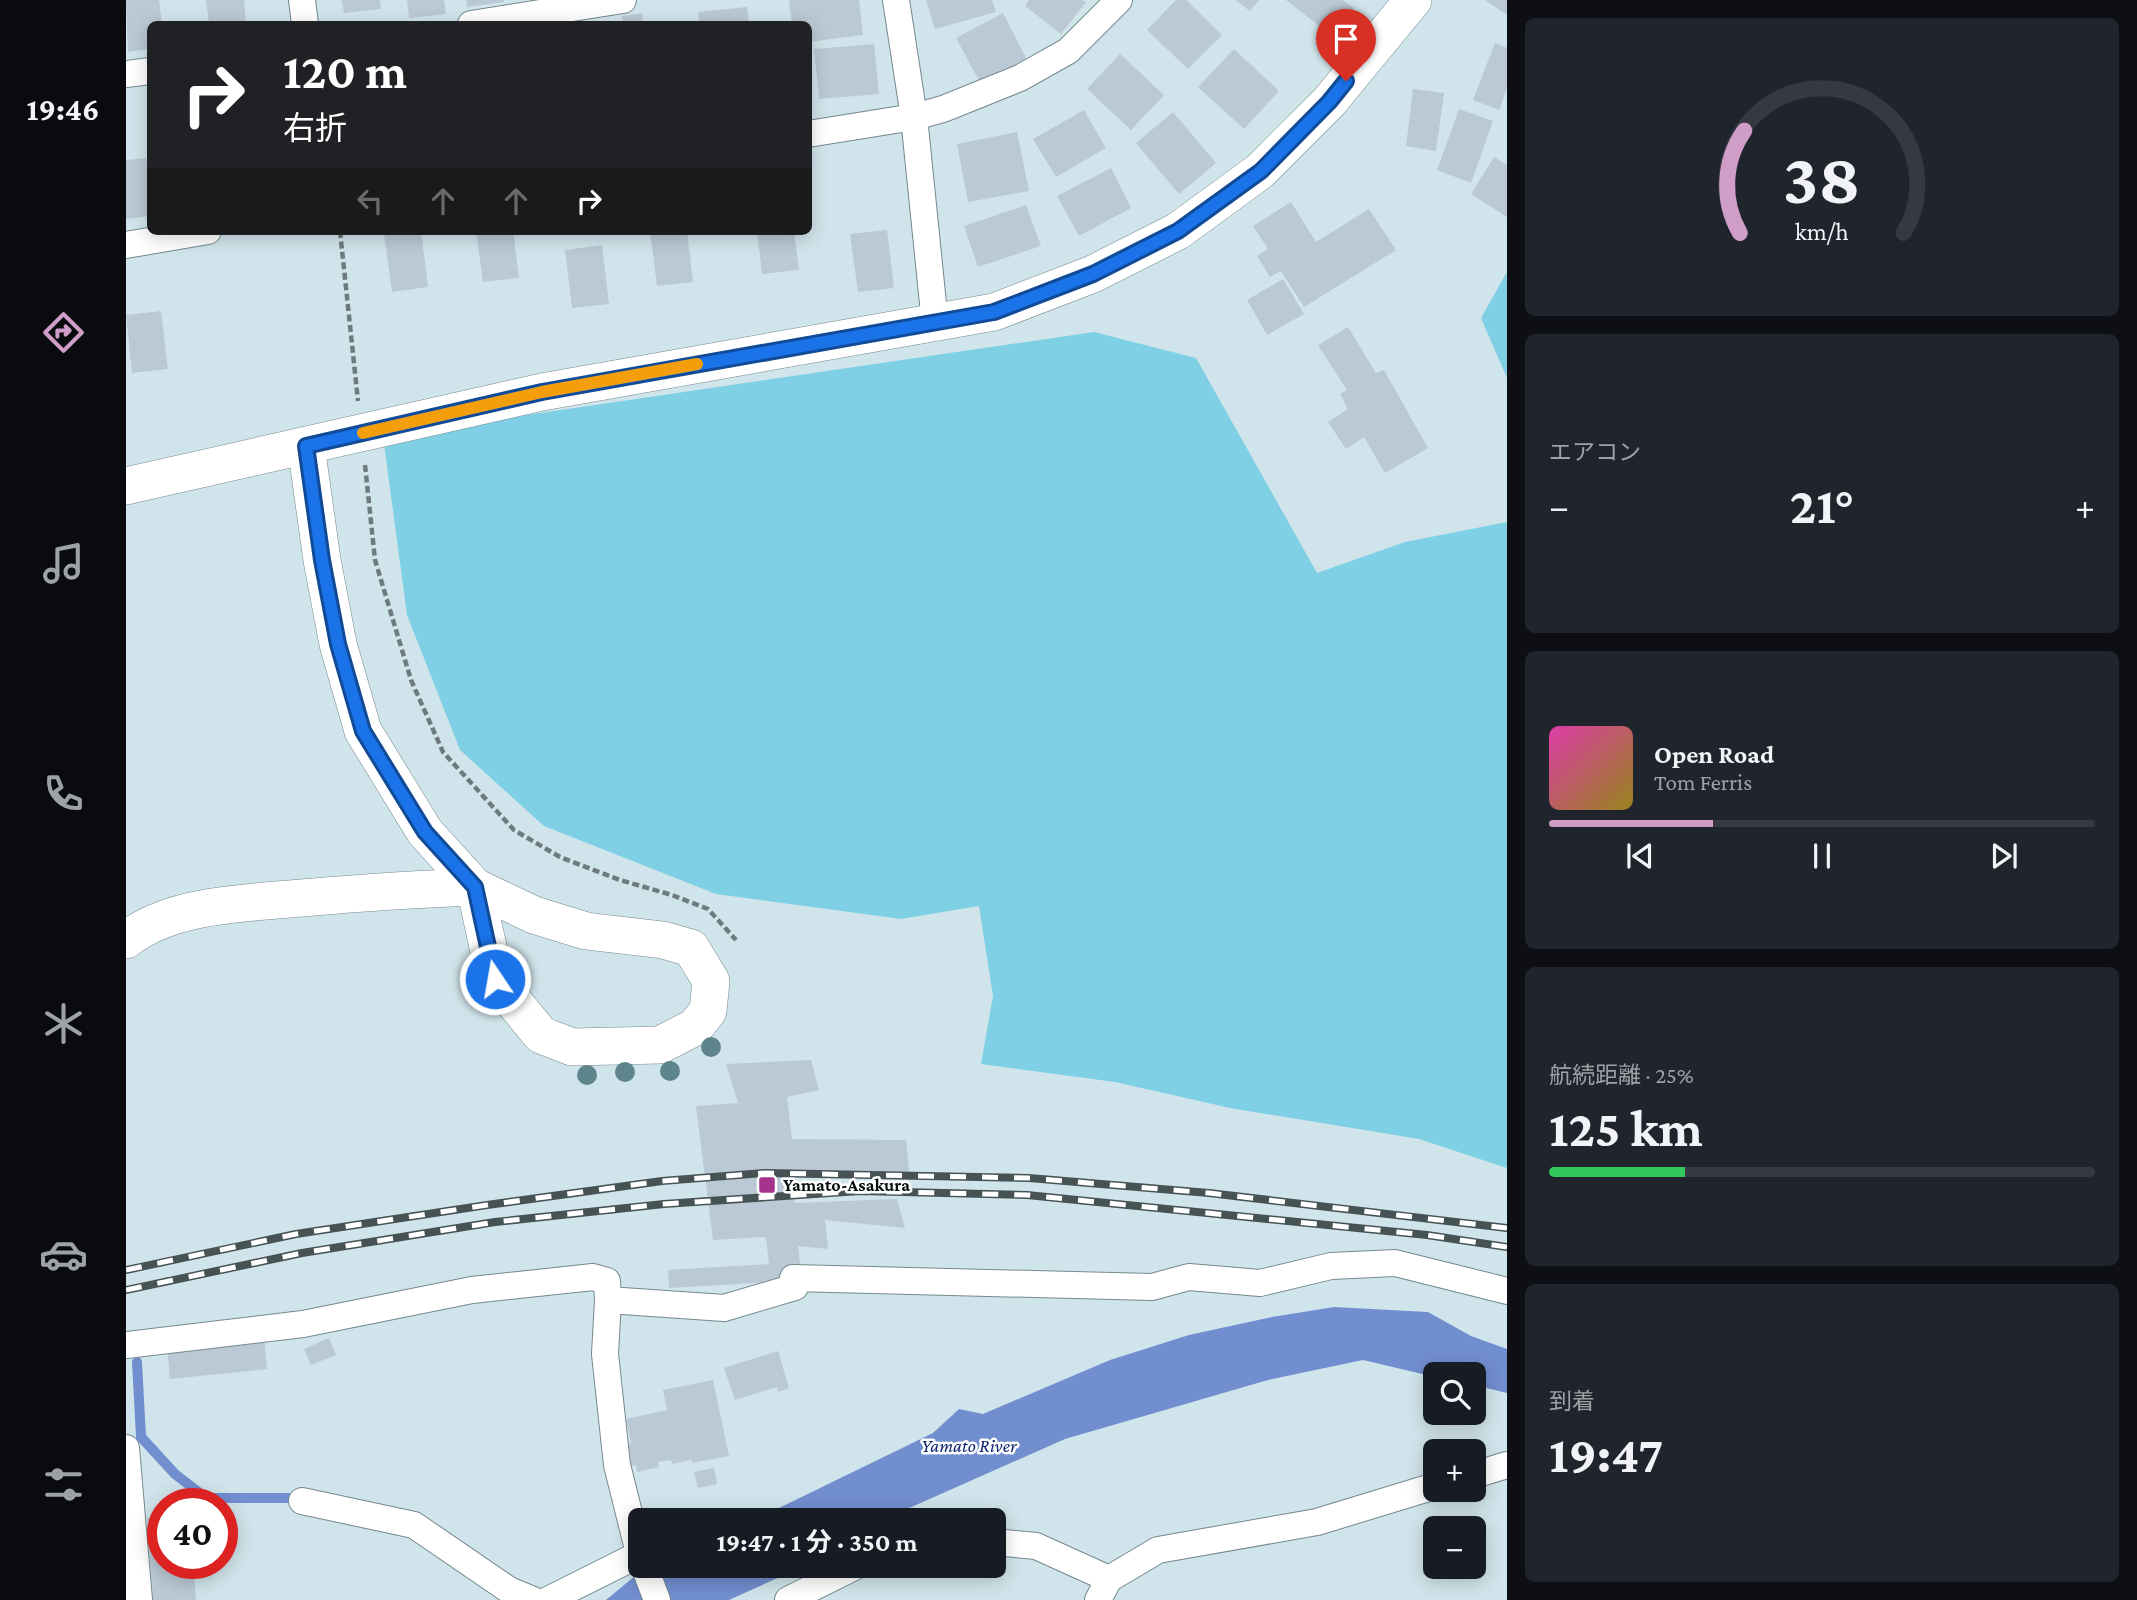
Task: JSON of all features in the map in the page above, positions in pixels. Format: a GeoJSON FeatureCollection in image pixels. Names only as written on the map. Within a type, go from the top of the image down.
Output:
{"type":"FeatureCollection","features":[{"type":"Feature","properties":{"kind":"street"},"geometry":{"type":"LineString","coordinates":[[302,0],[305,21]]}},
{"type":"Feature","properties":{"kind":"street"},"geometry":{"type":"LineString","coordinates":[[490,21],[623,0]]}},
{"type":"Feature","properties":{"kind":"street"},"geometry":{"type":"LineString","coordinates":[[897,0],[914,117],[935,323]]}},
{"type":"Feature","properties":{"kind":"street"},"geometry":{"type":"LineString","coordinates":[[812,133],[914,117],[943,109],[1020,78],[1068,51],[1118,0]]}},
{"type":"Feature","properties":{"kind":"street"},"geometry":{"type":"LineString","coordinates":[[126,486],[542,392],[994,312],[1093,274],[1178,231],[1261,171],[1329,102],[1413,0]]}},
{"type":"Feature","properties":{"kind":"street"},"geometry":{"type":"LineString","coordinates":[[126,75],[147,72]]}},
{"type":"Feature","properties":{"kind":"street"},"geometry":{"type":"LineString","coordinates":[[126,245],[185,235]]}},
{"type":"Feature","properties":{"kind":"street"},"geometry":{"type":"LineString","coordinates":[[306,446],[322,560],[338,644],[363,731],[425,832],[475,887],[534,915],[586,931],[663,940],[691,948],[711,981],[708,1011],[695,1027],[660,1045],[572,1047],[541,1035],[495,979],[475,887]]}},
{"type":"Feature","properties":{"kind":"street"},"geometry":{"type":"LineString","coordinates":[[126,940],[140,929],[186,912],[370,892],[475,887]]}},
{"type":"Feature","properties":{"kind":"street"},"geometry":{"type":"LineString","coordinates":[[608,1300],[724,1308],[794,1287],[793,1278],[1152,1287],[1189,1277],[1260,1283],[1332,1266],[1395,1263],[1507,1291]]}},
{"type":"Feature","properties":{"kind":"street"},"geometry":{"type":"LineString","coordinates":[[126,1345],[303,1324],[472,1290],[593,1277],[607,1281],[605,1354],[617,1465],[628,1509]]}},
{"type":"Feature","properties":{"kind":"street"},"geometry":{"type":"LineString","coordinates":[[126,1448],[139,1600]]}},
{"type":"Feature","properties":{"kind":"street"},"geometry":{"type":"LineString","coordinates":[[1486,1471],[1507,1465]]}},
{"type":"Feature","properties":{"kind":"street"},"geometry":{"type":"LineString","coordinates":[[1006,1543],[1036,1546],[1103,1590],[1158,1550],[1317,1522],[1423,1490]]}},
{"type":"Feature","properties":{"kind":"street"},"geometry":{"type":"LineString","coordinates":[[302,1501],[414,1525],[509,1590],[533,1600]]}},
{"type":"Feature","properties":{"kind":"street"},"geometry":{"type":"LineString","coordinates":[[548,1600],[628,1562]]}},
{"type":"Feature","properties":{"kind":"street"},"geometry":{"type":"LineString","coordinates":[[649,1578],[657,1600]]}},
{"type":"Feature","properties":{"kind":"street"},"geometry":{"type":"LineString","coordinates":[[788,1600],[832,1578]]}},
{"type":"Feature","properties":{"kind":"path"},"geometry":{"type":"LineString","coordinates":[[340,235],[359,409]]}},
{"type":"Feature","properties":{"kind":"path"},"geometry":{"type":"LineString","coordinates":[[365,464],[375,560],[411,680],[443,752],[514,830],[560,857],[708,909],[737,940]]}},
{"type":"Feature","properties":{"kind":"shaded area"},"geometry":{"type":"Polygon","coordinates":[[[1507,272],[1507,378],[1481,318],[1507,272]]]}},
{"type":"Feature","properties":{"kind":"shaded area"},"geometry":{"type":"Polygon","coordinates":[[[1094,332],[1196,358],[1317,573],[1405,542],[1507,522],[1507,1168],[1419,1139],[1230,1108],[1115,1082],[981,1064],[993,996],[979,906],[901,919],[716,894],[544,826],[460,750],[407,615],[383,436],[1094,332]]]}},
{"type":"Feature","properties":{"kind":"water","name":"Yamato River"},"geometry":{"type":"Polygon","coordinates":[[[1334,1307],[1428,1312],[1471,1336],[1507,1349],[1507,1393],[1486,1388],[1486,1362],[1423,1362],[1423,1374],[1363,1360],[1268,1380],[1065,1439],[909,1508],[779,1508],[933,1433],[959,1409],[983,1414],[1110,1360],[1189,1335],[1334,1307]]]}},
{"type":"Feature","properties":{"kind":"water"},"geometry":{"type":"Polygon","coordinates":[[[633,1578],[778,1578],[729,1600],[606,1600],[633,1578]]]}},
{"type":"Feature","properties":{"kind":"building"},"geometry":{"type":"Polygon","coordinates":[[[126,0],[159,0],[162,21],[147,21],[147,49],[128,52],[126,0]]]}},
{"type":"Feature","properties":{"kind":"building"},"geometry":{"type":"Polygon","coordinates":[[[206,0],[244,0],[246,21],[209,21],[206,0]]]}},
{"type":"Feature","properties":{"kind":"building"},"geometry":{"type":"Polygon","coordinates":[[[342,0],[380,0],[381,9],[344,13],[342,0]]]}},
{"type":"Feature","properties":{"kind":"building"},"geometry":{"type":"Polygon","coordinates":[[[407,0],[444,0],[446,14],[409,18],[407,0]]]}},
{"type":"Feature","properties":{"kind":"building"},"geometry":{"type":"Polygon","coordinates":[[[466,0],[504,0],[504,2],[467,7],[466,0]]]}},
{"type":"Feature","properties":{"kind":"building"},"geometry":{"type":"Polygon","coordinates":[[[789,0],[859,0],[863,35],[812,41],[812,21],[792,21],[789,0]]]}},
{"type":"Feature","properties":{"kind":"building"},"geometry":{"type":"Polygon","coordinates":[[[926,0],[992,0],[996,12],[935,29],[926,0]]]}},
{"type":"Feature","properties":{"kind":"building"},"geometry":{"type":"Polygon","coordinates":[[[1029,0],[1086,2],[1061,34],[1025,6],[1029,0]]]}},
{"type":"Feature","properties":{"kind":"building"},"geometry":{"type":"Polygon","coordinates":[[[1176,0],[1186,0],[1222,35],[1188,69],[1147,30],[1176,0]]]}},
{"type":"Feature","properties":{"kind":"building"},"geometry":{"type":"Polygon","coordinates":[[[1235,0],[1259,0],[1250,11],[1235,0]]]}},
{"type":"Feature","properties":{"kind":"building"},"geometry":{"type":"Polygon","coordinates":[[[1286,0],[1343,0],[1354,8],[1332,36],[1286,0]]]}},
{"type":"Feature","properties":{"kind":"building"},"geometry":{"type":"Polygon","coordinates":[[[1485,0],[1507,0],[1507,15],[1485,0]]]}},
{"type":"Feature","properties":{"kind":"building"},"geometry":{"type":"Polygon","coordinates":[[[747,7],[749,21],[699,21],[698,12],[747,7]]]}},
{"type":"Feature","properties":{"kind":"building"},"geometry":{"type":"Polygon","coordinates":[[[642,13],[643,21],[623,21],[622,16],[642,13]]]}},
{"type":"Feature","properties":{"kind":"building"},"geometry":{"type":"Polygon","coordinates":[[[1003,13],[1029,64],[983,88],[956,38],[1003,13]]]}},
{"type":"Feature","properties":{"kind":"building"},"geometry":{"type":"Polygon","coordinates":[[[1495,43],[1507,48],[1507,88],[1499,110],[1473,100],[1495,43]]]}},
{"type":"Feature","properties":{"kind":"building"},"geometry":{"type":"Polygon","coordinates":[[[874,44],[879,94],[819,99],[814,49],[874,44]]]}},
{"type":"Feature","properties":{"kind":"building"},"geometry":{"type":"Polygon","coordinates":[[[1234,49],[1279,91],[1244,129],[1198,87],[1234,49]]]}},
{"type":"Feature","properties":{"kind":"building"},"geometry":{"type":"Polygon","coordinates":[[[1120,54],[1164,95],[1131,130],[1087,89],[1120,54]]]}},
{"type":"Feature","properties":{"kind":"building"},"geometry":{"type":"Polygon","coordinates":[[[1413,89],[1444,93],[1436,151],[1406,146],[1413,89]]]}},
{"type":"Feature","properties":{"kind":"building"},"geometry":{"type":"Polygon","coordinates":[[[1459,109],[1493,121],[1471,183],[1437,170],[1459,109]]]}},
{"type":"Feature","properties":{"kind":"building"},"geometry":{"type":"Polygon","coordinates":[[[1084,110],[1106,148],[1056,177],[1033,139],[1084,110]]]}},
{"type":"Feature","properties":{"kind":"building"},"geometry":{"type":"Polygon","coordinates":[[[1173,112],[1216,163],[1179,194],[1136,143],[1173,112]]]}},
{"type":"Feature","properties":{"kind":"building"},"geometry":{"type":"Polygon","coordinates":[[[1017,132],[1029,191],[968,202],[957,144],[1017,132]]]}},
{"type":"Feature","properties":{"kind":"building"},"geometry":{"type":"Polygon","coordinates":[[[1494,157],[1507,165],[1507,217],[1471,194],[1494,157]]]}},
{"type":"Feature","properties":{"kind":"building"},"geometry":{"type":"Polygon","coordinates":[[[146,158],[147,216],[126,219],[126,160],[146,158]]]}},
{"type":"Feature","properties":{"kind":"building"},"geometry":{"type":"Polygon","coordinates":[[[1111,168],[1131,208],[1079,236],[1057,196],[1111,168]]]}},
{"type":"Feature","properties":{"kind":"building"},"geometry":{"type":"Polygon","coordinates":[[[1291,202],[1316,242],[1369,209],[1396,250],[1304,307],[1281,271],[1270,277],[1257,256],[1268,249],[1253,226],[1291,202]]]}},
{"type":"Feature","properties":{"kind":"building"},"geometry":{"type":"Polygon","coordinates":[[[1026,205],[1041,246],[978,267],[964,226],[1026,205]]]}},
{"type":"Feature","properties":{"kind":"building"},"geometry":{"type":"Polygon","coordinates":[[[887,230],[894,288],[858,292],[850,234],[887,230]]]}},
{"type":"Feature","properties":{"kind":"building"},"geometry":{"type":"Polygon","coordinates":[[[384,235],[422,235],[428,287],[392,292],[384,235]]]}},
{"type":"Feature","properties":{"kind":"building"},"geometry":{"type":"Polygon","coordinates":[[[477,235],[514,235],[519,278],[483,282],[477,235]]]}},
{"type":"Feature","properties":{"kind":"building"},"geometry":{"type":"Polygon","coordinates":[[[651,235],[687,235],[693,282],[657,286],[651,235]]]}},
{"type":"Feature","properties":{"kind":"building"},"geometry":{"type":"Polygon","coordinates":[[[757,235],[795,235],[799,270],[762,274],[757,235]]]}},
{"type":"Feature","properties":{"kind":"building"},"geometry":{"type":"Polygon","coordinates":[[[602,245],[609,304],[572,308],[565,250],[602,245]]]}},
{"type":"Feature","properties":{"kind":"building"},"geometry":{"type":"Polygon","coordinates":[[[1283,279],[1304,314],[1267,335],[1247,300],[1283,279]]]}},
{"type":"Feature","properties":{"kind":"building"},"geometry":{"type":"Polygon","coordinates":[[[161,311],[168,369],[132,373],[126,315],[161,311]]]}},
{"type":"Feature","properties":{"kind":"building"},"geometry":{"type":"Polygon","coordinates":[[[1348,327],[1376,373],[1384,370],[1428,448],[1385,473],[1364,437],[1346,449],[1328,422],[1348,409],[1340,394],[1347,390],[1318,345],[1348,327]]]}},
{"type":"Feature","properties":{"kind":"building"},"geometry":{"type":"Polygon","coordinates":[[[811,1060],[819,1090],[787,1097],[792,1139],[906,1140],[910,1179],[794,1171],[794,1203],[897,1199],[905,1228],[825,1220],[828,1249],[798,1246],[801,1272],[788,1281],[669,1288],[668,1270],[769,1264],[766,1237],[713,1240],[696,1106],[738,1103],[726,1064],[811,1060]]]}},
{"type":"Feature","properties":{"kind":"building"},"geometry":{"type":"Polygon","coordinates":[[[264,1337],[267,1369],[170,1379],[167,1347],[264,1337]]]}},
{"type":"Feature","properties":{"kind":"building"},"geometry":{"type":"Polygon","coordinates":[[[329,1338],[336,1355],[311,1365],[304,1349],[329,1338]]]}},
{"type":"Feature","properties":{"kind":"building"},"geometry":{"type":"Polygon","coordinates":[[[778,1351],[789,1388],[778,1392],[777,1387],[735,1400],[724,1368],[778,1351]]]}},
{"type":"Feature","properties":{"kind":"building"},"geometry":{"type":"Polygon","coordinates":[[[713,1380],[729,1456],[692,1463],[692,1460],[672,1464],[671,1460],[658,1462],[659,1467],[637,1472],[636,1465],[631,1466],[626,1444],[631,1443],[626,1419],[667,1410],[663,1390],[713,1380]]]}},
{"type":"Feature","properties":{"kind":"building"},"geometry":{"type":"Polygon","coordinates":[[[714,1468],[717,1484],[698,1488],[694,1472],[714,1468]]]}},
{"type":"Feature","properties":{"kind":"building"},"geometry":{"type":"Polygon","coordinates":[[[151,1579],[194,1579],[196,1600],[153,1600],[151,1579]]]}},
{"type":"Feature","properties":{"kind":"waterway"},"geometry":{"type":"LineString","coordinates":[[137,1362],[141,1437],[175,1474],[206,1498],[291,1498]]}},
{"type":"Feature","properties":{"kind":"railway"},"geometry":{"type":"LineString","coordinates":[[126,1270],[296,1234],[487,1205],[662,1181],[765,1173],[1029,1178],[1209,1193],[1507,1228]]}},
{"type":"Feature","properties":{"kind":"railway"},"geometry":{"type":"LineString","coordinates":[[126,1290],[302,1253],[495,1222],[664,1204],[860,1191],[1027,1195],[1427,1235],[1507,1247]]}},
{"type":"Feature","properties":{"kind":"slow traffic"},"geometry":{"type":"LineString","coordinates":[[363,433],[542,392],[697,364]]}},
{"type":"Feature","properties":{"kind":"place","name":"Yamato-Asakura"},"geometry":{"type":"Point","coordinates":[767,1185]}},
{"type":"Feature","properties":{"kind":"route"},"geometry":{"type":"LineString","coordinates":[[495,979],[475,887],[425,832],[363,731],[338,644],[322,560],[306,446],[542,392],[994,312],[1093,274],[1178,231],[1261,171],[1346,81]]}}]}
